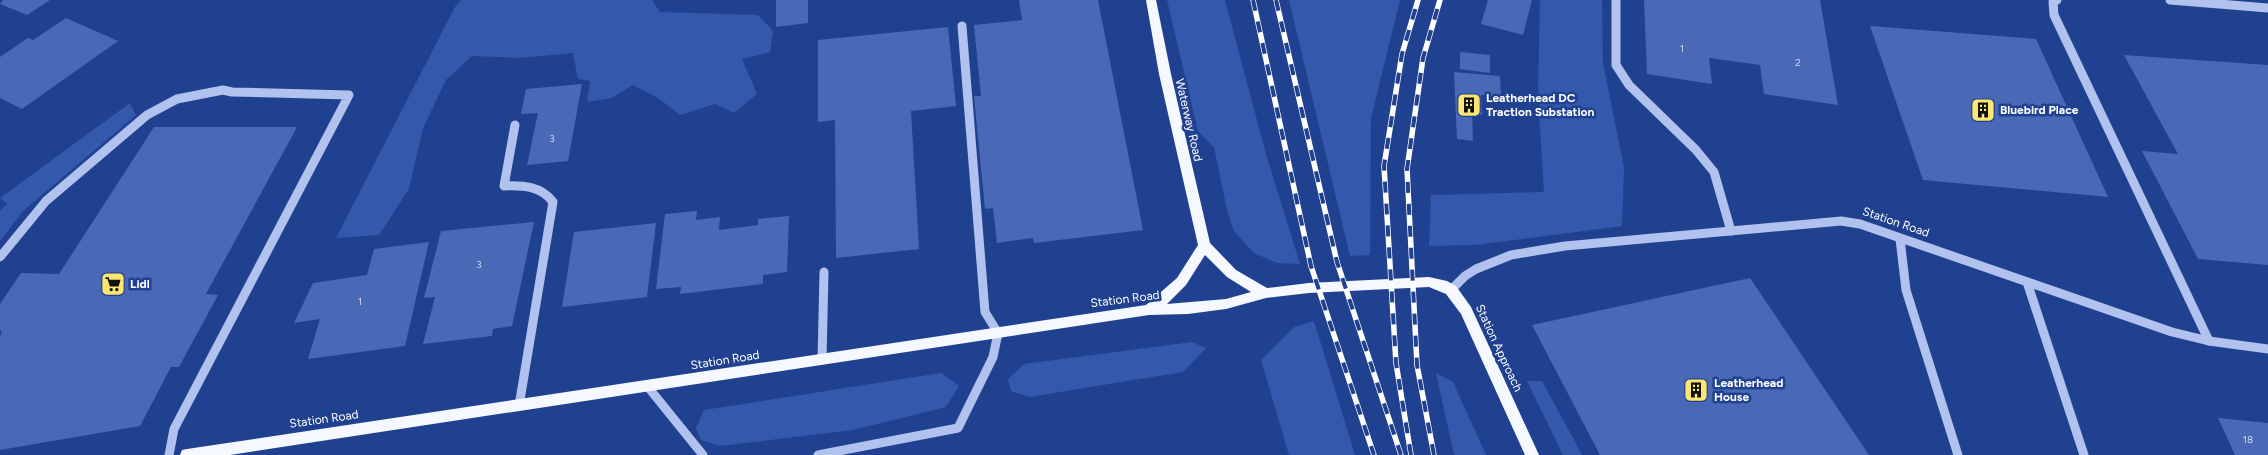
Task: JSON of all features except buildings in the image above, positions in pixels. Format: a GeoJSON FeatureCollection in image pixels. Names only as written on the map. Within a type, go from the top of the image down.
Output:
{"type":"FeatureCollection","features":[{"type":"Feature","properties":{"kind":"main road","name":"Waterway Road"},"geometry":{"type":"LineString","coordinates":[[1151,0],[1165,74],[1204,245],[1231,276],[1266,293]]}},
{"type":"Feature","properties":{"kind":"main road"},"geometry":{"type":"LineString","coordinates":[[1150,310],[1174,292],[1188,276],[1204,245]]}},
{"type":"Feature","properties":{"kind":"main road"},"geometry":{"type":"LineString","coordinates":[[1266,293],[1368,284],[1429,282],[1442,285],[1451,290]]}},
{"type":"Feature","properties":{"kind":"main road","name":"Station Approach"},"geometry":{"type":"LineString","coordinates":[[1451,290],[1466,311],[1532,455]]}},
{"type":"Feature","properties":{"kind":"main road","name":"Station Road"},"geometry":{"type":"LineString","coordinates":[[187,455],[1150,310],[1188,309],[1226,304],[1266,293]]}},
{"type":"Feature","properties":{"kind":"lane"},"geometry":{"type":"LineString","coordinates":[[1616,0],[1616,65],[1629,85],[1696,150],[1714,172],[1731,231]]}},
{"type":"Feature","properties":{"kind":"lane"},"geometry":{"type":"LineString","coordinates":[[2057,0],[2053,2],[2054,15],[2209,341]]}},
{"type":"Feature","properties":{"kind":"lane"},"geometry":{"type":"LineString","coordinates":[[2170,0],[2268,8]]}},
{"type":"Feature","properties":{"kind":"lane"},"geometry":{"type":"LineString","coordinates":[[818,455],[958,428],[993,357],[998,333],[985,312],[962,26]]}},
{"type":"Feature","properties":{"kind":"lane"},"geometry":{"type":"LineString","coordinates":[[0,257],[46,201],[147,115],[177,99],[223,90],[232,92],[350,96],[174,429],[169,455]]}},
{"type":"Feature","properties":{"kind":"lane"},"geometry":{"type":"LineString","coordinates":[[515,125],[504,186],[522,185],[548,193],[554,202],[519,406]]}},
{"type":"Feature","properties":{"kind":"lane","name":"Station Road"},"geometry":{"type":"LineString","coordinates":[[1451,290],[1465,276],[1476,269],[1511,255],[1565,246],[1840,221],[1860,224],[2140,322],[2209,341],[2268,349]]}},
{"type":"Feature","properties":{"kind":"lane"},"geometry":{"type":"LineString","coordinates":[[1900,239],[1906,290],[1958,455]]}},
{"type":"Feature","properties":{"kind":"lane"},"geometry":{"type":"LineString","coordinates":[[822,360],[824,272]]}},
{"type":"Feature","properties":{"kind":"lane"},"geometry":{"type":"LineString","coordinates":[[2027,282],[2084,455]]}},
{"type":"Feature","properties":{"kind":"lane"},"geometry":{"type":"LineString","coordinates":[[648,387],[702,455]]}},
{"type":"Feature","properties":{"kind":"shaded area"},"geometry":{"type":"Polygon","coordinates":[[[461,0],[652,0],[660,12],[758,15],[773,31],[770,52],[742,59],[757,94],[734,113],[715,104],[680,115],[658,98],[633,85],[611,98],[587,102],[590,81],[578,79],[573,53],[519,58],[472,56],[446,80],[423,128],[409,189],[379,235],[336,238],[455,7],[461,0]]]}},
{"type":"Feature","properties":{"kind":"shaded area"},"geometry":{"type":"Polygon","coordinates":[[[1167,0],[1225,0],[1266,154],[1300,264],[1277,263],[1254,253],[1234,231],[1227,210],[1214,147],[1198,131],[1167,0]]]}},
{"type":"Feature","properties":{"kind":"shaded area"},"geometry":{"type":"Polygon","coordinates":[[[1289,0],[1400,0],[1371,118],[1370,255],[1350,256],[1289,0]]]}},
{"type":"Feature","properties":{"kind":"shaded area"},"geometry":{"type":"Polygon","coordinates":[[[1540,0],[1602,0],[1603,63],[1624,167],[1622,226],[1475,245],[1429,246],[1431,195],[1544,192],[1538,96],[1540,0]]]}},
{"type":"Feature","properties":{"kind":"shaded area"},"geometry":{"type":"Polygon","coordinates":[[[130,103],[136,115],[23,211],[0,241],[0,211],[7,204],[0,198],[130,103]]]}},
{"type":"Feature","properties":{"kind":"shaded area"},"geometry":{"type":"Polygon","coordinates":[[[1314,321],[1355,455],[1289,455],[1261,360],[1294,327],[1314,321]]]}},
{"type":"Feature","properties":{"kind":"shaded area"},"geometry":{"type":"Polygon","coordinates":[[[1192,342],[1206,348],[1183,372],[1029,397],[1011,391],[1008,379],[1024,364],[1192,342]]]}},
{"type":"Feature","properties":{"kind":"shaded area"},"geometry":{"type":"Polygon","coordinates":[[[941,373],[959,386],[946,407],[853,430],[720,446],[701,440],[696,428],[704,410],[941,373]]]}},
{"type":"Feature","properties":{"kind":"shaded area"},"geometry":{"type":"Polygon","coordinates":[[[1436,373],[1453,382],[1486,455],[1454,455],[1436,373]]]}},
{"type":"Feature","properties":{"kind":"shaded area"},"geometry":{"type":"Polygon","coordinates":[[[1527,381],[1542,381],[1582,455],[1563,455],[1527,381]]]}},
{"type":"Feature","properties":{"kind":"railway"},"geometry":{"type":"LineString","coordinates":[[1253,0],[1311,266],[1374,455]]}},
{"type":"Feature","properties":{"kind":"railway"},"geometry":{"type":"LineString","coordinates":[[1276,0],[1337,262],[1401,455]]}},
{"type":"Feature","properties":{"kind":"railway"},"geometry":{"type":"LineString","coordinates":[[1411,455],[1396,363],[1384,166],[1402,54],[1418,0]]}},
{"type":"Feature","properties":{"kind":"railway"},"geometry":{"type":"LineString","coordinates":[[1434,455],[1417,365],[1407,169],[1423,58],[1440,0]]}},
{"type":"Feature","properties":{"kind":"place","name":"Leatherhead DC Traction Substation"},"geometry":{"type":"Point","coordinates":[1469,105]}},
{"type":"Feature","properties":{"kind":"place","name":"Bluebird Place"},"geometry":{"type":"Point","coordinates":[1983,110]}},
{"type":"Feature","properties":{"kind":"place","name":"Lidl"},"geometry":{"type":"Point","coordinates":[113,284]}},
{"type":"Feature","properties":{"kind":"place","name":"Leatherhead House"},"geometry":{"type":"Point","coordinates":[1696,390]}}]}
